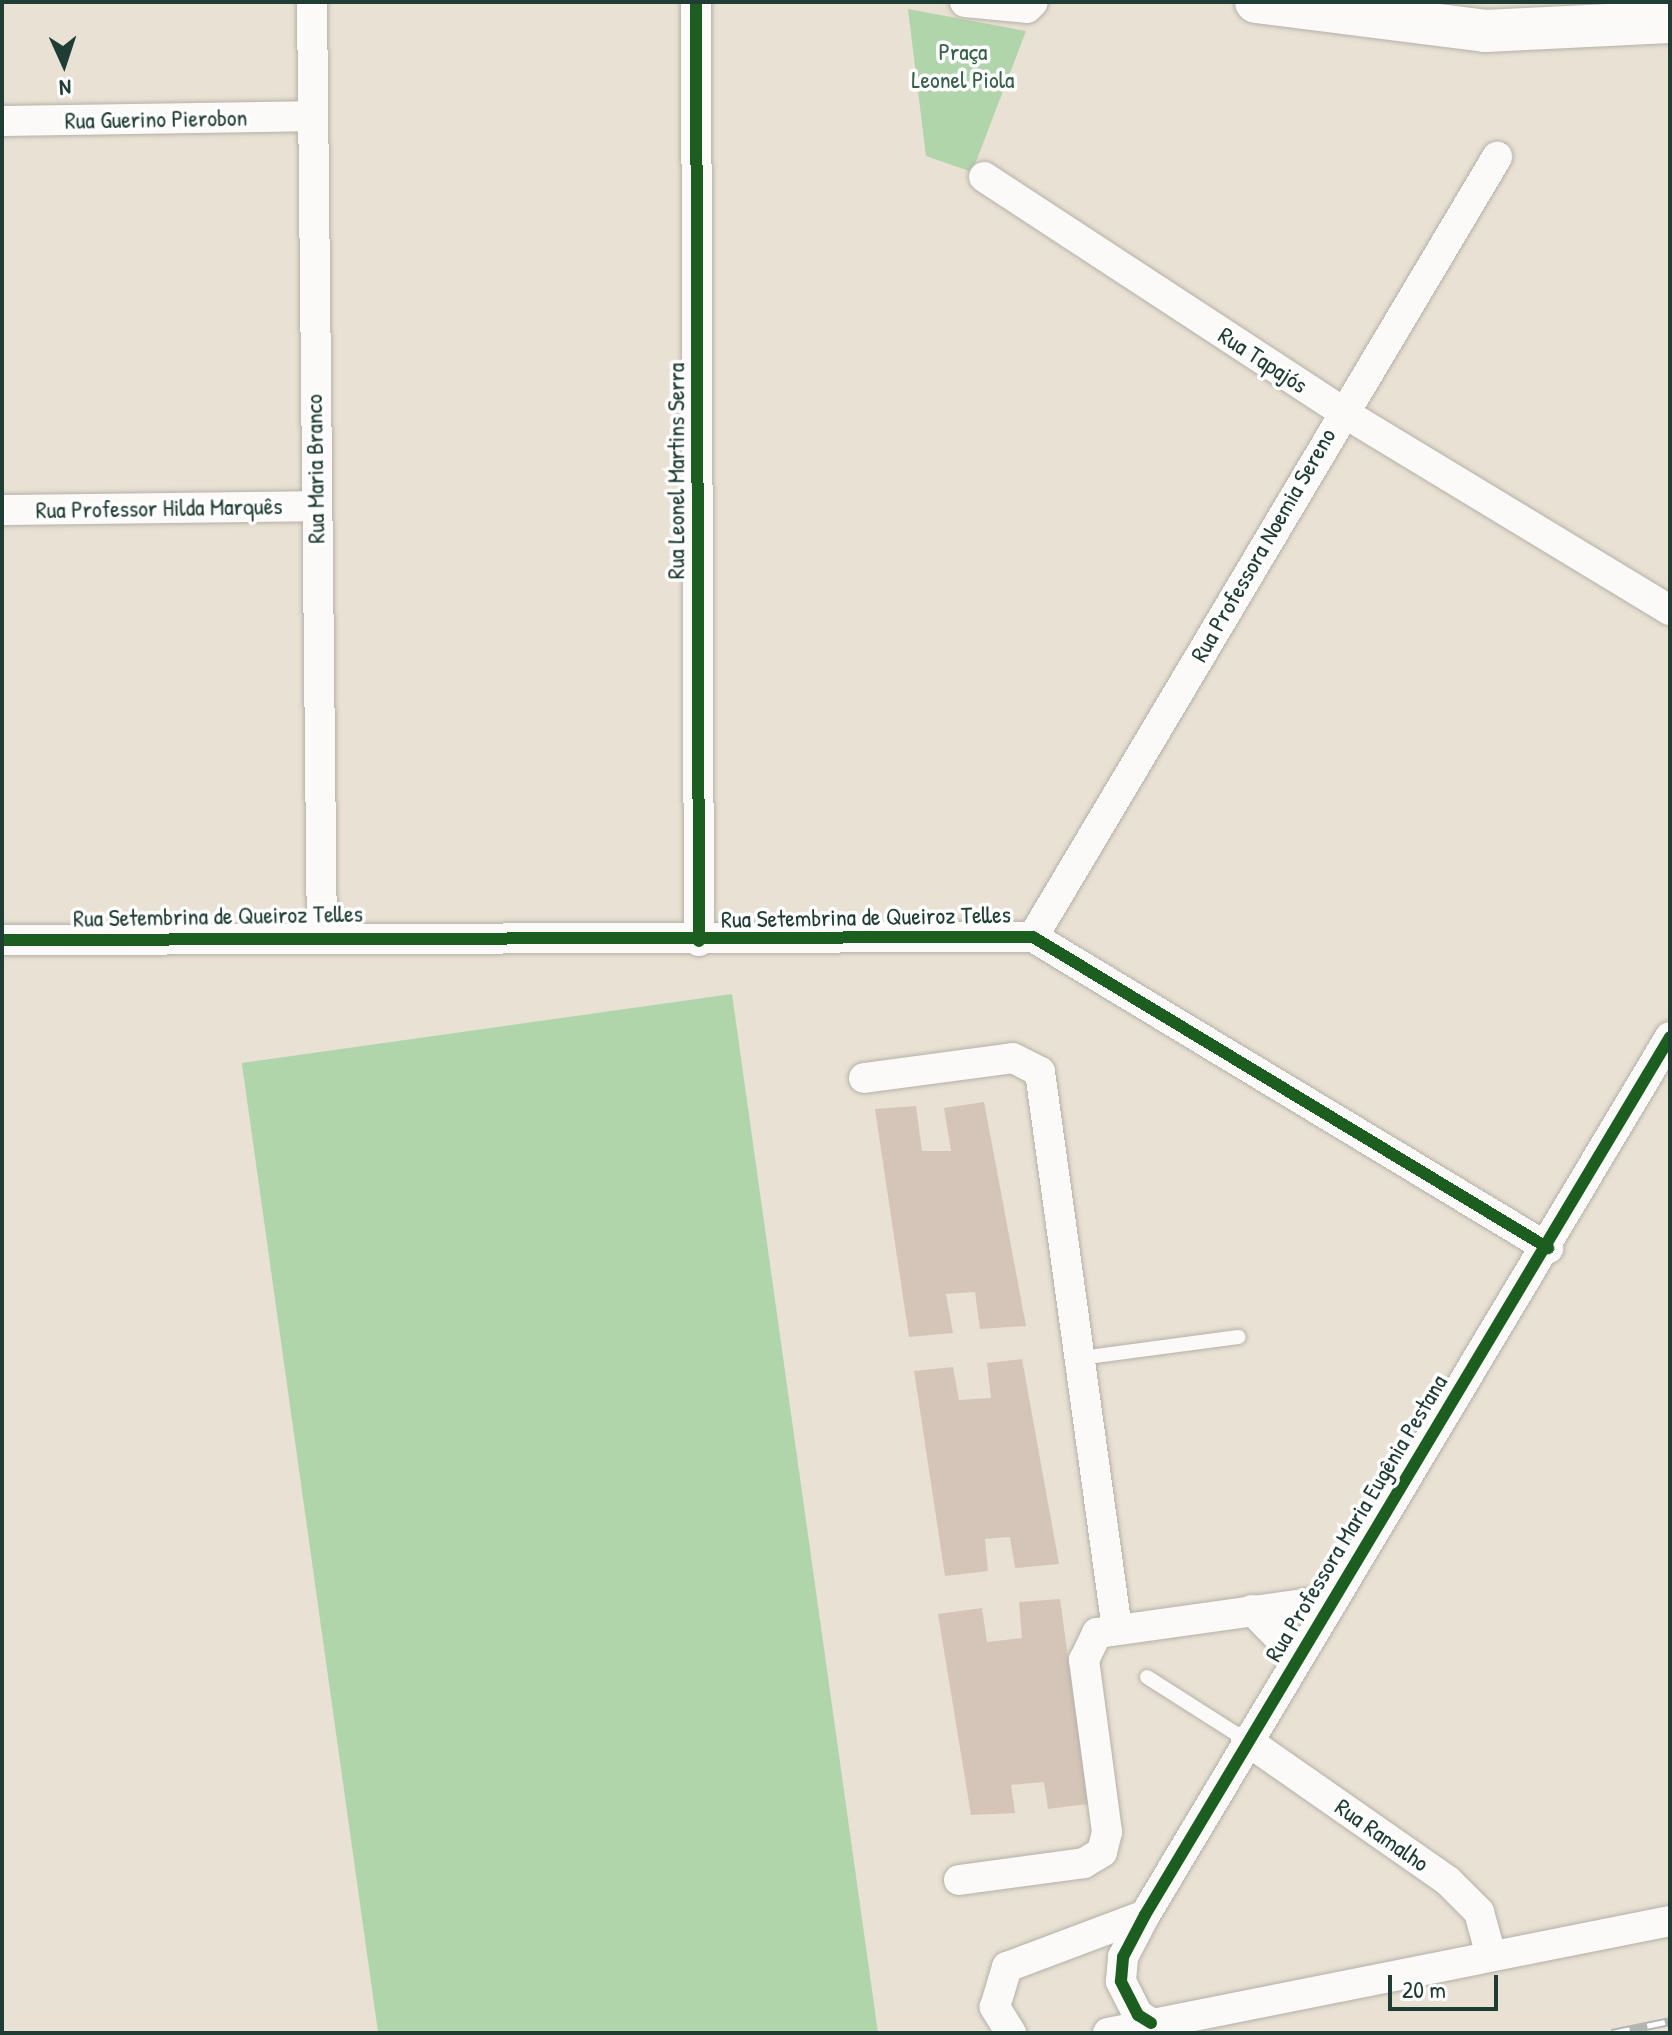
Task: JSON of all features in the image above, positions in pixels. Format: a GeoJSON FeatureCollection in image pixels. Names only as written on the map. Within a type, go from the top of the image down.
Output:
{"type":"FeatureCollection","features":[{"type":"Feature","properties":{"kind":"main road"},"geometry":{"type":"LineString","coordinates":[[1256,2],[1485,31],[1670,22]]}},
{"type":"Feature","properties":{"kind":"street","name":"Rua Maria Branco"},"geometry":{"type":"LineString","coordinates":[[312,2],[309,116],[322,936]]}},
{"type":"Feature","properties":{"kind":"street","name":"Rua Leonel Martins Serra"},"geometry":{"type":"LineString","coordinates":[[696,2],[699,941]]}},
{"type":"Feature","properties":{"kind":"street"},"geometry":{"type":"LineString","coordinates":[[965,2],[1027,8],[1033,2]]}},
{"type":"Feature","properties":{"kind":"street","name":"Rua Guerino Pierobon"},"geometry":{"type":"LineString","coordinates":[[2,121],[309,116]]}},
{"type":"Feature","properties":{"kind":"street","name":"Rua Professora Noemia Sereno"},"geometry":{"type":"LineString","coordinates":[[1033,937],[1341,411],[1497,157]]}},
{"type":"Feature","properties":{"kind":"street","name":"Rua Tapajós"},"geometry":{"type":"LineString","coordinates":[[984,177],[1341,411],[1670,610]]}},
{"type":"Feature","properties":{"kind":"street","name":"Rua Professor Hilda Marquês"},"geometry":{"type":"LineString","coordinates":[[2,510],[316,506]]}},
{"type":"Feature","properties":{"kind":"street","name":"Rua Setembrina de Queiroz Telles"},"geometry":{"type":"LineString","coordinates":[[2,940],[322,936],[699,941],[1033,937],[1548,1248]]}},
{"type":"Feature","properties":{"kind":"street","name":"Rua Professora Maria Eugênia Pestana"},"geometry":{"type":"LineString","coordinates":[[1151,2023],[1138,2015],[1121,1981],[1123,1957],[1145,1915],[1246,1740],[1548,1248],[1670,1037]]}},
{"type":"Feature","properties":{"kind":"street"},"geometry":{"type":"LineString","coordinates":[[864,1078],[1013,1058],[1040,1072],[1117,1629]]}},
{"type":"Feature","properties":{"kind":"street"},"geometry":{"type":"LineString","coordinates":[[959,1880],[1084,1863],[1102,1852],[1107,1832],[1085,1650],[1097,1633],[1333,1600]]}},
{"type":"Feature","properties":{"kind":"street"},"geometry":{"type":"LineString","coordinates":[[1252,1610],[1298,1657]]}},
{"type":"Feature","properties":{"kind":"street","name":"Rua Ramalho"},"geometry":{"type":"LineString","coordinates":[[1246,1740],[1448,1881],[1479,1912],[1490,1952]]}},
{"type":"Feature","properties":{"kind":"street"},"geometry":{"type":"LineString","coordinates":[[1011,2033],[995,2007],[1007,1967],[1145,1915]]}},
{"type":"Feature","properties":{"kind":"street"},"geometry":{"type":"LineString","coordinates":[[1108,2033],[1490,1952],[1670,1921]]}},
{"type":"Feature","properties":{"kind":"lane"},"geometry":{"type":"LineString","coordinates":[[1081,1358],[1239,1337]]}},
{"type":"Feature","properties":{"kind":"lane"},"geometry":{"type":"LineString","coordinates":[[1147,1677],[1246,1740]]}},
{"type":"Feature","properties":{"kind":"green space","name":"Praça Leonel Piola"},"geometry":{"type":"Polygon","coordinates":[[[908,9],[1026,31],[972,172],[926,156],[908,9]]]}},
{"type":"Feature","properties":{"kind":"green space"},"geometry":{"type":"Polygon","coordinates":[[[732,994],[878,2033],[378,2033],[242,1063],[732,994]]]}},
{"type":"Feature","properties":{"kind":"building"},"geometry":{"type":"Polygon","coordinates":[[[984,1102],[1026,1326],[980,1329],[975,1292],[946,1294],[953,1333],[909,1337],[875,1109],[916,1106],[922,1151],[951,1151],[944,1108],[984,1102]]]}},
{"type":"Feature","properties":{"kind":"building"},"geometry":{"type":"Polygon","coordinates":[[[1022,1359],[1059,1564],[1015,1568],[1010,1537],[985,1539],[988,1571],[945,1576],[914,1371],[953,1367],[959,1400],[991,1398],[987,1363],[1022,1359]]]}},
{"type":"Feature","properties":{"kind":"building"},"geometry":{"type":"Polygon","coordinates":[[[1060,1599],[1088,1804],[1048,1809],[1044,1782],[1011,1785],[1015,1813],[971,1815],[938,1614],[982,1608],[987,1642],[1022,1638],[1019,1602],[1060,1599]]]}},
{"type":"Feature","properties":{"kind":"railway"},"geometry":{"type":"LineString","coordinates":[[1612,2033],[1670,2021]]}},
{"type":"Feature","properties":{"kind":"cycle path"},"geometry":{"type":"LineString","coordinates":[[696,2],[699,941]]}},
{"type":"Feature","properties":{"kind":"cycle path"},"geometry":{"type":"LineString","coordinates":[[2,940],[1033,937],[1548,1248]]}},
{"type":"Feature","properties":{"kind":"cycle path"},"geometry":{"type":"LineString","coordinates":[[1151,2023],[1138,2015],[1121,1981],[1123,1957],[1145,1915],[1670,1037]]}}]}
